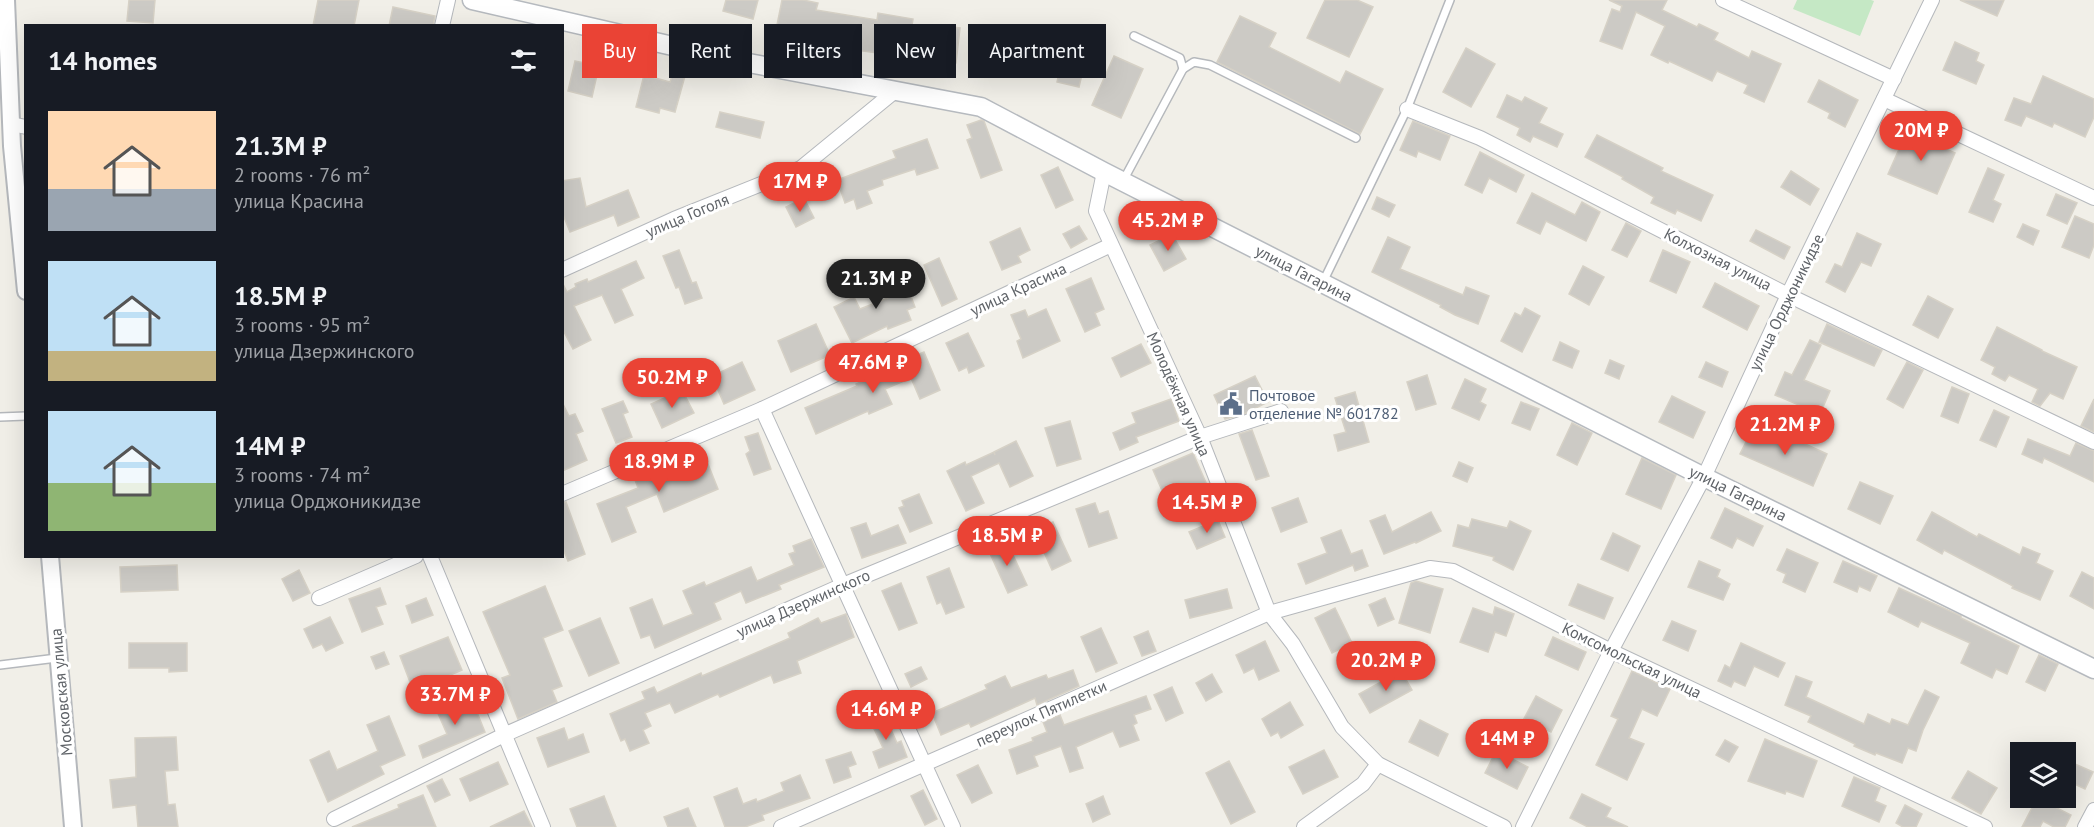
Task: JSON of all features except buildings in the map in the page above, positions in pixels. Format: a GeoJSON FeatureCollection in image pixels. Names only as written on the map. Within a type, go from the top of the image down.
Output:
{"type":"FeatureCollection","features":[{"type":"Feature","properties":{"kind":"main road","name":"улица Гагарина"},"geometry":{"type":"LineString","coordinates":[[472,0],[738,61],[981,107],[1104,172],[1704,477],[2094,669]]}},
{"type":"Feature","properties":{"kind":"street"},"geometry":{"type":"LineString","coordinates":[[6,0],[18,125],[6,147],[24,277]]}},
{"type":"Feature","properties":{"kind":"street"},"geometry":{"type":"LineString","coordinates":[[442,24],[448,0]]}},
{"type":"Feature","properties":{"kind":"street"},"geometry":{"type":"LineString","coordinates":[[1723,0],[1894,79]]}},
{"type":"Feature","properties":{"kind":"street","name":"улица Орджоникидзе"},"geometry":{"type":"LineString","coordinates":[[1523,827],[1611,651],[1704,477],[1788,295],[1932,0]]}},
{"type":"Feature","properties":{"kind":"street","name":"улица Гоголя"},"geometry":{"type":"LineString","coordinates":[[564,269],[674,219],[801,168],[895,91]]}},
{"type":"Feature","properties":{"kind":"street"},"geometry":{"type":"LineString","coordinates":[[1884,99],[2094,198]]}},
{"type":"Feature","properties":{"kind":"street","name":"Колхозная улица"},"geometry":{"type":"LineString","coordinates":[[1407,108],[1480,138],[1788,295],[2094,442]]}},
{"type":"Feature","properties":{"kind":"street","name":"Молодёжная улица"},"geometry":{"type":"LineString","coordinates":[[1104,172],[1096,211],[1200,437],[1269,613],[1293,644],[1342,727],[1378,764],[1504,827]]}},
{"type":"Feature","properties":{"kind":"street","name":"улица Красина"},"geometry":{"type":"LineString","coordinates":[[564,493],[762,409],[1111,245]]}},
{"type":"Feature","properties":{"kind":"street"},"geometry":{"type":"LineString","coordinates":[[762,409],[953,827]]}},
{"type":"Feature","properties":{"kind":"street","name":"улица Дзержинского"},"geometry":{"type":"LineString","coordinates":[[334,819],[506,734],[843,585],[1200,437],[1281,411]]}},
{"type":"Feature","properties":{"kind":"street","name":"Московская улица"},"geometry":{"type":"LineString","coordinates":[[50,558],[73,827]]}},
{"type":"Feature","properties":{"kind":"street"},"geometry":{"type":"LineString","coordinates":[[319,597],[411,558]]}},
{"type":"Feature","properties":{"kind":"street"},"geometry":{"type":"LineString","coordinates":[[431,558],[543,827]]}},
{"type":"Feature","properties":{"kind":"street","name":"Комсомольская улица"},"geometry":{"type":"LineString","coordinates":[[1269,613],[1430,568],[1453,571],[1611,651],[1985,827]]}},
{"type":"Feature","properties":{"kind":"street","name":"переулок Пятилетки"},"geometry":{"type":"LineString","coordinates":[[781,827],[1269,613]]}},
{"type":"Feature","properties":{"kind":"street"},"geometry":{"type":"LineString","coordinates":[[1304,827],[1363,784],[1378,764]]}},
{"type":"Feature","properties":{"kind":"street"},"geometry":{"type":"LineString","coordinates":[[2085,827],[2094,810]]}},
{"type":"Feature","properties":{"kind":"lane"},"geometry":{"type":"LineString","coordinates":[[1323,282],[1407,108],[1450,0]]}},
{"type":"Feature","properties":{"kind":"lane"},"geometry":{"type":"LineString","coordinates":[[1134,36],[1180,58],[1183,69]]}},
{"type":"Feature","properties":{"kind":"lane"},"geometry":{"type":"LineString","coordinates":[[1123,181],[1183,69],[1194,62],[1210,65],[1356,138]]}},
{"type":"Feature","properties":{"kind":"lane"},"geometry":{"type":"LineString","coordinates":[[0,417],[24,416]]}},
{"type":"Feature","properties":{"kind":"lane"},"geometry":{"type":"LineString","coordinates":[[0,665],[58,658]]}},
{"type":"Feature","properties":{"kind":"green space"},"geometry":{"type":"Polygon","coordinates":[[[1797,0],[1874,1],[1860,36],[1793,9],[1797,0]]]}},
{"type":"Feature","properties":{"kind":"place","name":"Почтовое отделение № 601782"},"geometry":{"type":"Point","coordinates":[1231,404]}}]}
